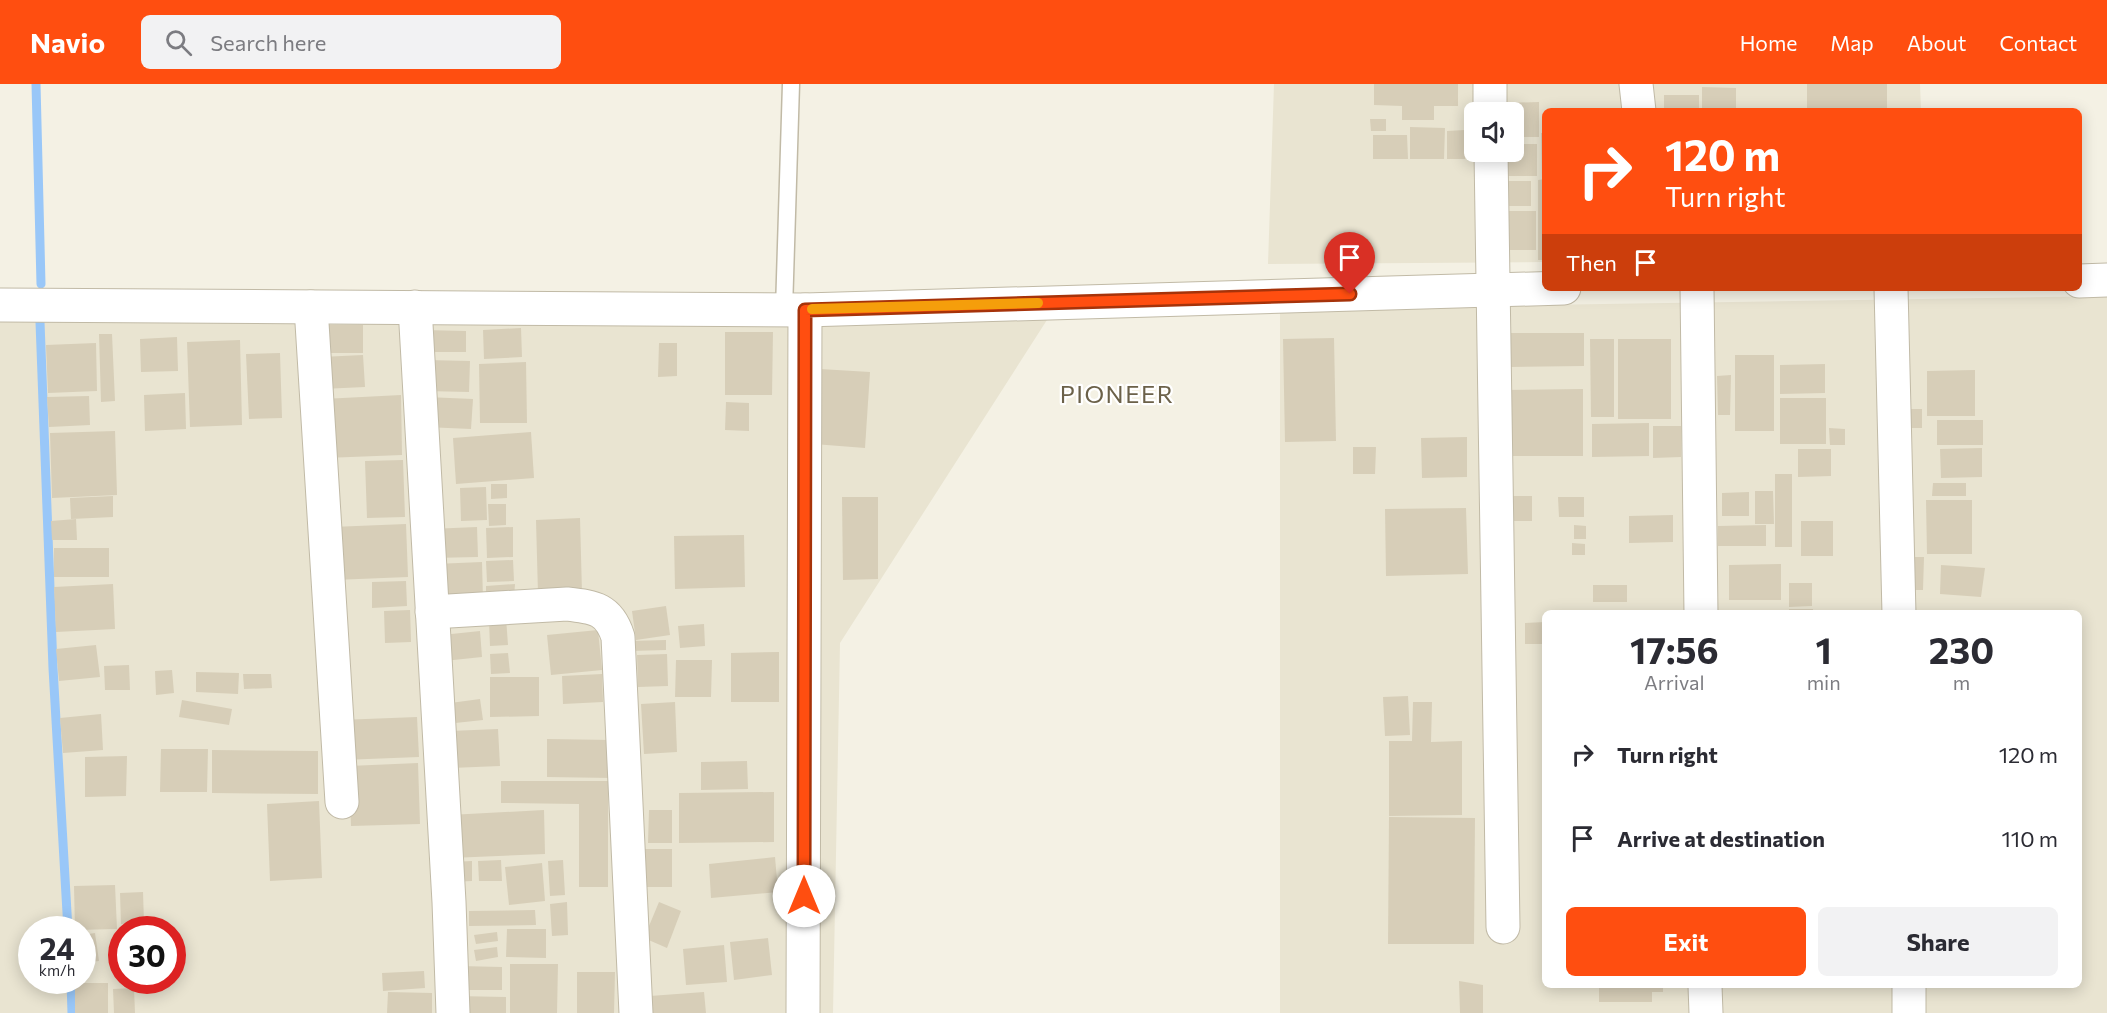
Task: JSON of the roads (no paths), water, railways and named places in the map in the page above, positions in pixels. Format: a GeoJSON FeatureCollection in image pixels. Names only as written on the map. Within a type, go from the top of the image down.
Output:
{"type":"FeatureCollection","features":[{"type":"Feature","properties":{"kind":"street"},"geometry":{"type":"LineString","coordinates":[[1490,84],[1490,102]]}},
{"type":"Feature","properties":{"kind":"street"},"geometry":{"type":"LineString","coordinates":[[1636,84],[1639,108]]}},
{"type":"Feature","properties":{"kind":"street"},"geometry":{"type":"LineString","coordinates":[[1491,162],[1503,927]]}},
{"type":"Feature","properties":{"kind":"street"},"geometry":{"type":"LineString","coordinates":[[2082,281],[2107,280]]}},
{"type":"Feature","properties":{"kind":"street"},"geometry":{"type":"LineString","coordinates":[[0,305],[794,310],[1542,289]]}},
{"type":"Feature","properties":{"kind":"street"},"geometry":{"type":"LineString","coordinates":[[1697,291],[1701,610]]}},
{"type":"Feature","properties":{"kind":"street"},"geometry":{"type":"LineString","coordinates":[[1891,291],[1899,610]]}},
{"type":"Feature","properties":{"kind":"street"},"geometry":{"type":"LineString","coordinates":[[311,307],[342,802]]}},
{"type":"Feature","properties":{"kind":"street"},"geometry":{"type":"LineString","coordinates":[[415,307],[453,1013]]}},
{"type":"Feature","properties":{"kind":"street"},"geometry":{"type":"LineString","coordinates":[[794,310],[803,1013]]}},
{"type":"Feature","properties":{"kind":"street"},"geometry":{"type":"LineString","coordinates":[[432,612],[567,604],[588,606],[603,611],[614,623],[618,637],[636,1013]]}},
{"type":"Feature","properties":{"kind":"street"},"geometry":{"type":"LineString","coordinates":[[1705,988],[1706,1013]]}},
{"type":"Feature","properties":{"kind":"street"},"geometry":{"type":"LineString","coordinates":[[1909,988],[1910,1013]]}},
{"type":"Feature","properties":{"kind":"lane"},"geometry":{"type":"LineString","coordinates":[[791,84],[794,310]]}},
{"type":"Feature","properties":{"kind":"waterway"},"geometry":{"type":"LineString","coordinates":[[36,84],[41,284]]}},
{"type":"Feature","properties":{"kind":"waterway"},"geometry":{"type":"LineString","coordinates":[[40,322],[53,668],[67,916]]}},
{"type":"Feature","properties":{"kind":"waterway"},"geometry":{"type":"LineString","coordinates":[[71,994],[72,1013]]}},
{"type":"Feature","properties":{"kind":"district","name":"PIONEER"},"geometry":{"type":"Point","coordinates":[1117,393]}}]}
